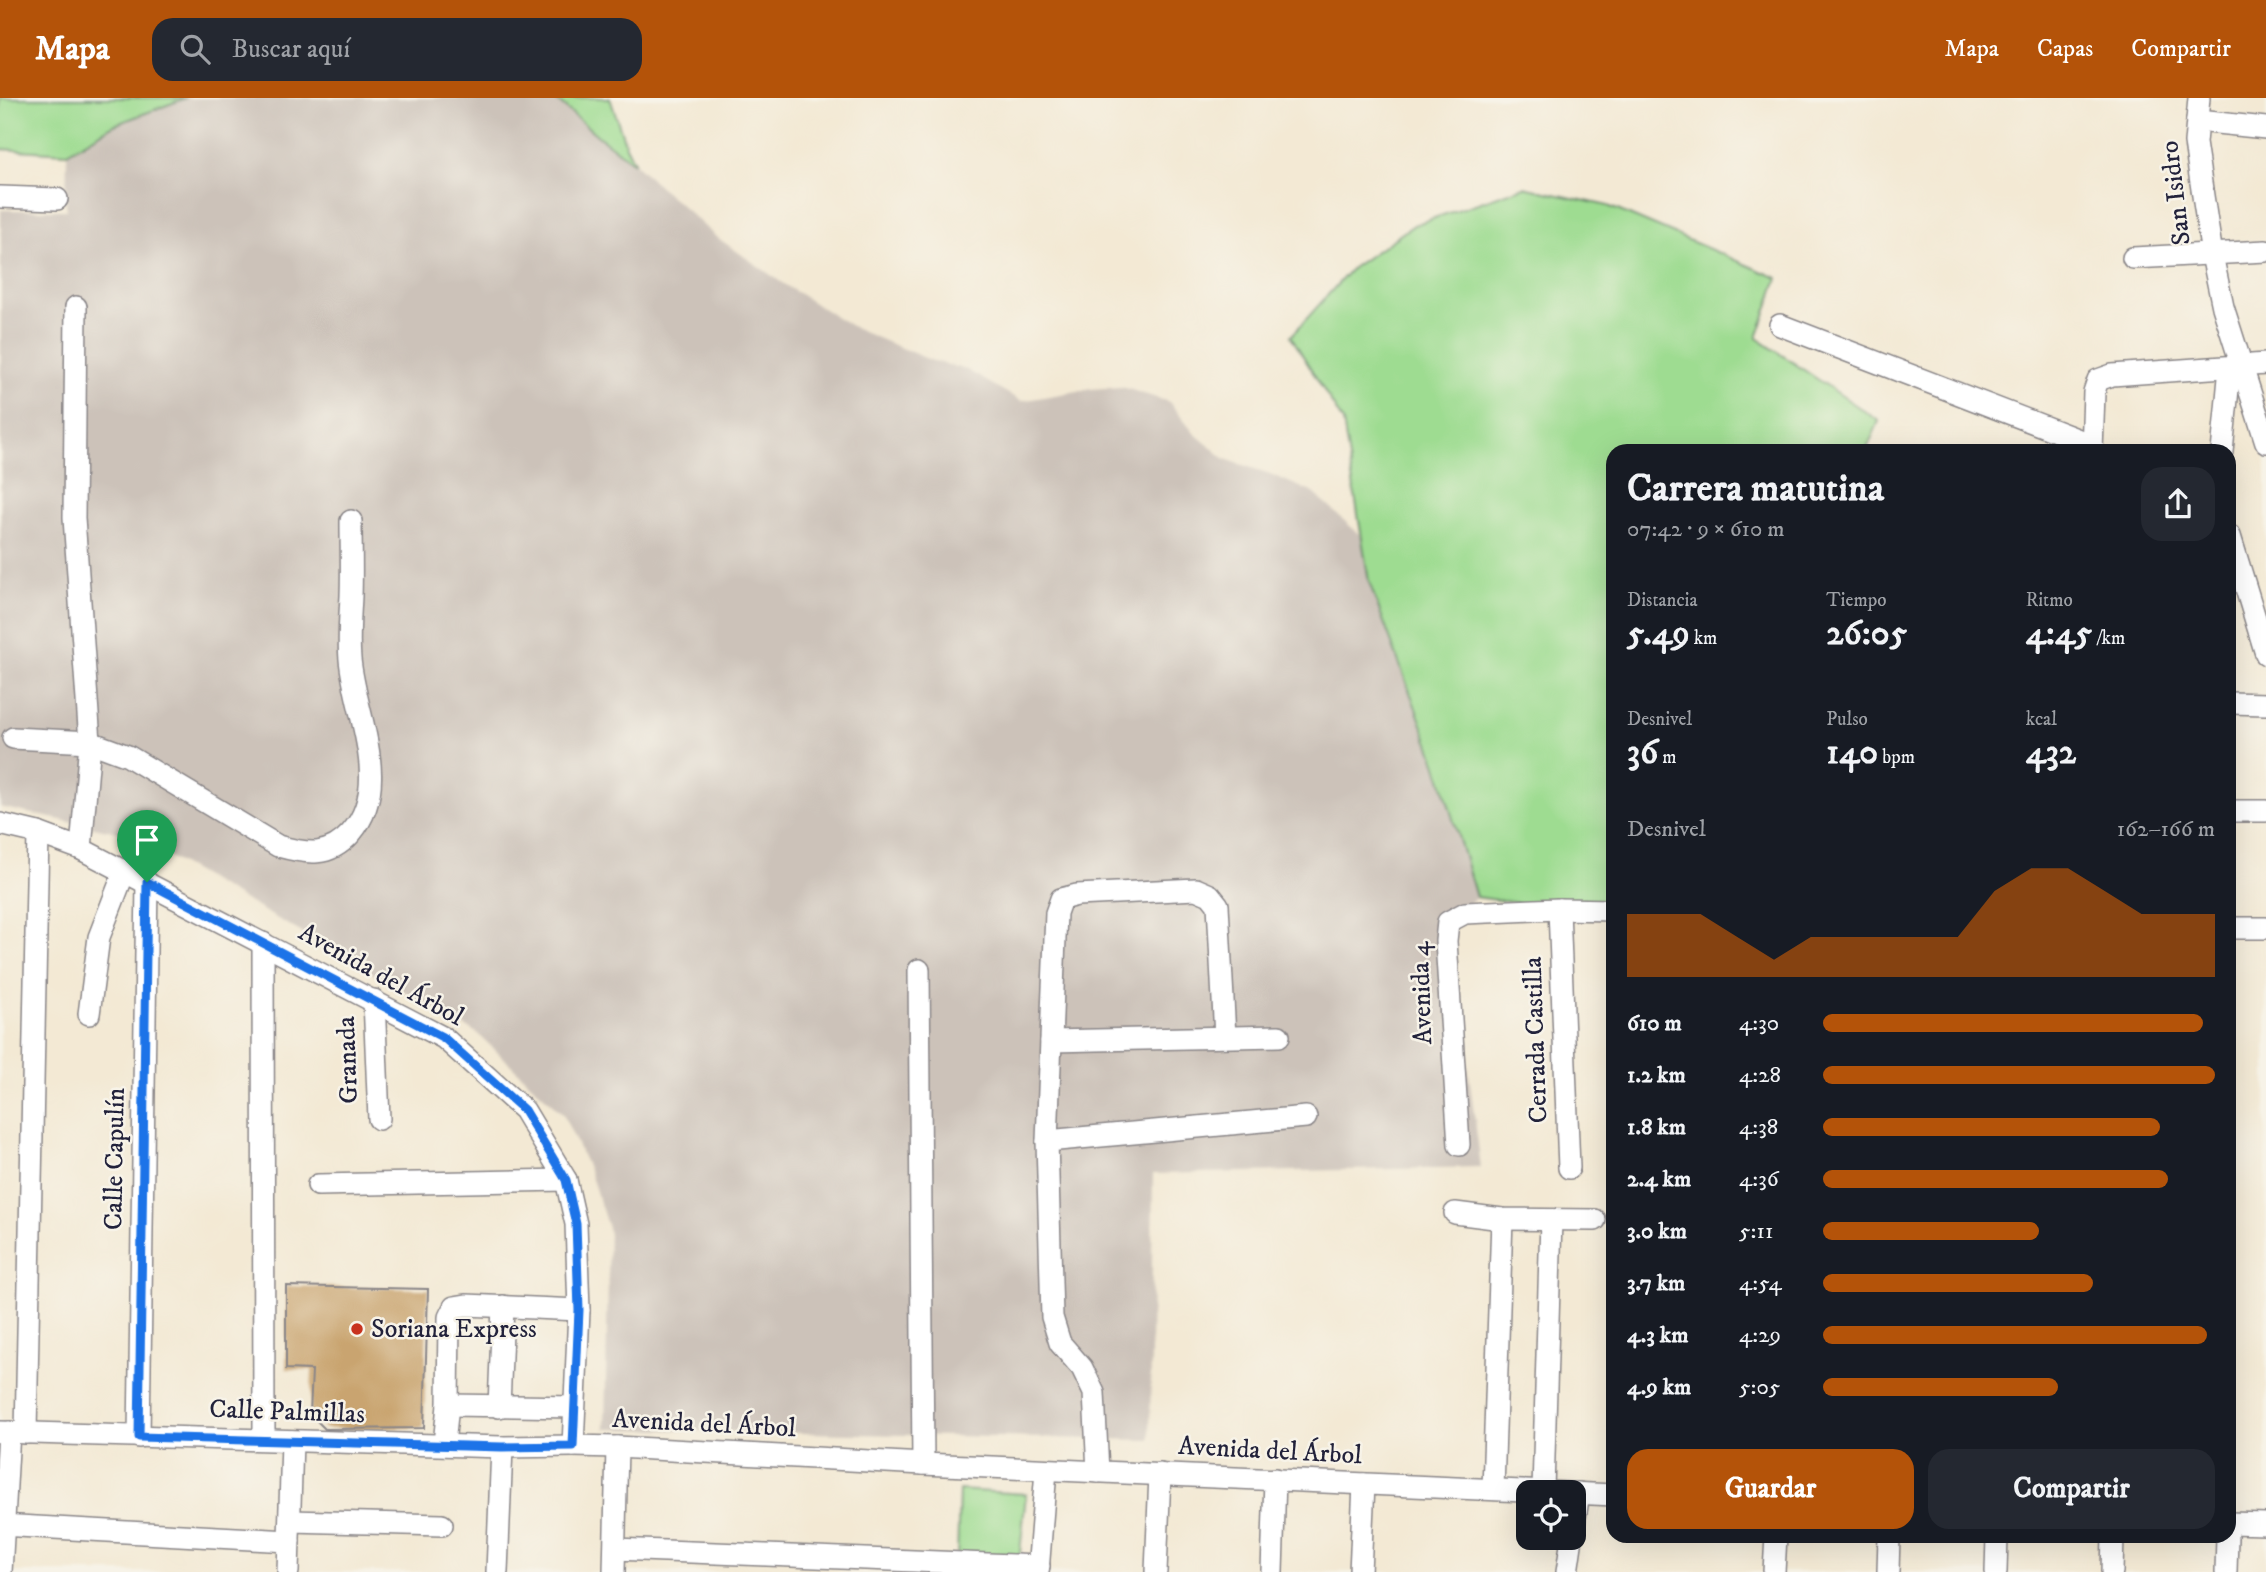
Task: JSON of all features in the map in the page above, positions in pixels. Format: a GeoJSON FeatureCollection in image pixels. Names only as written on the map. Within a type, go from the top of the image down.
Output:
{"type":"FeatureCollection","features":[{"type":"Feature","properties":{"kind":"street","name":"San Isidro"},"geometry":{"type":"LineString","coordinates":[[2199,98],[2195,143],[2211,255],[2236,366],[2266,442]]}},
{"type":"Feature","properties":{"kind":"street"},"geometry":{"type":"LineString","coordinates":[[2197,121],[2266,128]]}},
{"type":"Feature","properties":{"kind":"street"},"geometry":{"type":"LineString","coordinates":[[0,197],[57,199]]}},
{"type":"Feature","properties":{"kind":"street"},"geometry":{"type":"LineString","coordinates":[[2133,258],[2266,251]]}},
{"type":"Feature","properties":{"kind":"street"},"geometry":{"type":"LineString","coordinates":[[76,307],[74,518],[90,742],[81,849]]}},
{"type":"Feature","properties":{"kind":"street"},"geometry":{"type":"LineString","coordinates":[[1780,325],[2082,444]]}},
{"type":"Feature","properties":{"kind":"street"},"geometry":{"type":"LineString","coordinates":[[2092,444],[2094,392],[2098,380],[2112,374],[2266,364]]}},
{"type":"Feature","properties":{"kind":"street"},"geometry":{"type":"LineString","coordinates":[[2223,444],[2236,366]]}},
{"type":"Feature","properties":{"kind":"street"},"geometry":{"type":"LineString","coordinates":[[13,738],[90,742],[128,756],[278,846],[321,853],[344,842],[363,819],[370,791],[369,752],[350,662],[348,629],[351,521]]}},
{"type":"Feature","properties":{"kind":"street"},"geometry":{"type":"LineString","coordinates":[[2238,591],[2266,654]]}},
{"type":"Feature","properties":{"kind":"street"},"geometry":{"type":"LineString","coordinates":[[2236,704],[2266,704]]}},
{"type":"Feature","properties":{"kind":"street"},"geometry":{"type":"LineString","coordinates":[[2236,811],[2266,811]]}},
{"type":"Feature","properties":{"kind":"street","name":"Avenida del Árbol"},"geometry":{"type":"LineString","coordinates":[[0,824],[38,833],[81,849],[125,870],[444,1038],[524,1110],[566,1180],[576,1224],[579,1310],[573,1446],[1046,1470],[1516,1489]]}},
{"type":"Feature","properties":{"kind":"street"},"geometry":{"type":"LineString","coordinates":[[1,1572],[2,1525],[11,1432],[38,833]]}},
{"type":"Feature","properties":{"kind":"street"},"geometry":{"type":"LineString","coordinates":[[89,1014],[99,937],[125,870]]}},
{"type":"Feature","properties":{"kind":"street","name":"Calle Capulín"},"geometry":{"type":"LineString","coordinates":[[139,1437],[147,882]]}},
{"type":"Feature","properties":{"kind":"street"},"geometry":{"type":"LineString","coordinates":[[1098,1472],[1094,1393],[1082,1368],[1060,1343],[1052,1317],[1047,1142],[1056,913],[1061,899],[1077,895],[1196,889],[1210,895],[1218,905],[1225,1037]]}},
{"type":"Feature","properties":{"kind":"street","name":"Cerrada Castilla"},"geometry":{"type":"LineString","coordinates":[[1559,909],[1569,1168]]}},
{"type":"Feature","properties":{"kind":"street","name":"Avenida 4"},"geometry":{"type":"LineString","coordinates":[[1458,1145],[1446,941],[1448,922],[1465,913],[1606,910]]}},
{"type":"Feature","properties":{"kind":"street"},"geometry":{"type":"LineString","coordinates":[[2236,928],[2266,928]]}},
{"type":"Feature","properties":{"kind":"street"},"geometry":{"type":"LineString","coordinates":[[263,943],[264,1439]]}},
{"type":"Feature","properties":{"kind":"street"},"geometry":{"type":"LineString","coordinates":[[919,970],[923,1464]]}},
{"type":"Feature","properties":{"kind":"street","name":"Granada"},"geometry":{"type":"LineString","coordinates":[[374,1000],[379,1119]]}},
{"type":"Feature","properties":{"kind":"street"},"geometry":{"type":"LineString","coordinates":[[1051,1041],[1279,1036]]}},
{"type":"Feature","properties":{"kind":"street"},"geometry":{"type":"LineString","coordinates":[[1047,1142],[1306,1117]]}},
{"type":"Feature","properties":{"kind":"street"},"geometry":{"type":"LineString","coordinates":[[318,1185],[566,1180]]}},
{"type":"Feature","properties":{"kind":"street"},"geometry":{"type":"LineString","coordinates":[[1455,1213],[1502,1219],[1595,1220]]}},
{"type":"Feature","properties":{"kind":"street"},"geometry":{"type":"LineString","coordinates":[[1493,1489],[1502,1219]]}},
{"type":"Feature","properties":{"kind":"street"},"geometry":{"type":"LineString","coordinates":[[1543,1480],[1551,1220]]}},
{"type":"Feature","properties":{"kind":"street"},"geometry":{"type":"LineString","coordinates":[[444,1444],[448,1405],[449,1317],[454,1307],[466,1305],[579,1310]]}},
{"type":"Feature","properties":{"kind":"street"},"geometry":{"type":"LineString","coordinates":[[499,1407],[503,1306]]}},
{"type":"Feature","properties":{"kind":"street"},"geometry":{"type":"LineString","coordinates":[[448,1405],[574,1407]]}},
{"type":"Feature","properties":{"kind":"street","name":"Calle Palmillas"},"geometry":{"type":"LineString","coordinates":[[11,1432],[502,1447],[573,1446]]}},
{"type":"Feature","properties":{"kind":"street"},"geometry":{"type":"LineString","coordinates":[[288,1572],[292,1441]]}},
{"type":"Feature","properties":{"kind":"street"},"geometry":{"type":"LineString","coordinates":[[497,1572],[502,1447]]}},
{"type":"Feature","properties":{"kind":"street"},"geometry":{"type":"LineString","coordinates":[[614,1572],[617,1447]]}},
{"type":"Feature","properties":{"kind":"street"},"geometry":{"type":"LineString","coordinates":[[615,1549],[1038,1569],[1046,1470]]}},
{"type":"Feature","properties":{"kind":"street"},"geometry":{"type":"LineString","coordinates":[[1156,1572],[1160,1474]]}},
{"type":"Feature","properties":{"kind":"street"},"geometry":{"type":"LineString","coordinates":[[1272,1572],[1275,1479]]}},
{"type":"Feature","properties":{"kind":"street"},"geometry":{"type":"LineString","coordinates":[[1360,1572],[1364,1484]]}},
{"type":"Feature","properties":{"kind":"street","name":"Avenida del Árbol"},"geometry":{"type":"LineString","coordinates":[[1586,1493],[1606,1495]]}},
{"type":"Feature","properties":{"kind":"street"},"geometry":{"type":"LineString","coordinates":[[2236,1523],[2266,1524]]}},
{"type":"Feature","properties":{"kind":"street"},"geometry":{"type":"LineString","coordinates":[[2,1525],[290,1531],[442,1525]]}},
{"type":"Feature","properties":{"kind":"street"},"geometry":{"type":"LineString","coordinates":[[1774,1572],[1776,1543]]}},
{"type":"Feature","properties":{"kind":"street"},"geometry":{"type":"LineString","coordinates":[[1888,1572],[1889,1543]]}},
{"type":"Feature","properties":{"kind":"street"},"geometry":{"type":"LineString","coordinates":[[1996,1572],[1997,1543]]}},
{"type":"Feature","properties":{"kind":"street"},"geometry":{"type":"LineString","coordinates":[[2112,1572],[2113,1543]]}},
{"type":"Feature","properties":{"kind":"street"},"geometry":{"type":"LineString","coordinates":[[2226,1572],[2227,1543]]}},
{"type":"Feature","properties":{"kind":"street"},"geometry":{"type":"LineString","coordinates":[[1567,1572],[1570,1550]]}},
{"type":"Feature","properties":{"kind":"shaded area"},"geometry":{"type":"Polygon","coordinates":[[[186,98],[554,98],[635,164],[715,236],[785,285],[856,329],[930,360],[967,370],[1021,401],[1089,389],[1122,387],[1169,402],[1194,433],[1225,459],[1314,493],[1362,537],[1369,582],[1437,765],[1476,897],[1449,922],[1481,1167],[1153,1174],[1150,1440],[605,1429],[609,1231],[589,1170],[563,1114],[477,1033],[131,835],[0,807],[1,210],[66,210],[67,153],[114,125],[186,98]]]}},
{"type":"Feature","properties":{"kind":"green space"},"geometry":{"type":"Polygon","coordinates":[[[0,98],[186,98],[114,125],[67,153],[0,149],[0,98]]]}},
{"type":"Feature","properties":{"kind":"green space"},"geometry":{"type":"Polygon","coordinates":[[[554,98],[610,98],[635,164],[598,136],[554,98]]]}},
{"type":"Feature","properties":{"kind":"green space"},"geometry":{"type":"Polygon","coordinates":[[[1524,187],[1608,206],[1778,278],[1757,338],[1879,421],[1869,444],[1606,444],[1606,909],[1559,909],[1476,897],[1437,765],[1369,582],[1343,422],[1291,336],[1352,268],[1414,225],[1524,187]]]}},
{"type":"Feature","properties":{"kind":"green space"},"geometry":{"type":"Polygon","coordinates":[[[959,1490],[1026,1494],[1019,1563],[957,1561],[959,1490]]]}},
{"type":"Feature","properties":{"kind":"building","name":"Soriana Express"},"geometry":{"type":"Polygon","coordinates":[[[286,1286],[428,1289],[424,1428],[325,1429],[310,1414],[312,1370],[286,1369],[286,1286]]]}},
{"type":"Feature","properties":{"kind":"place","name":"Soriana Express"},"geometry":{"type":"Point","coordinates":[357,1329]}},
{"type":"Feature","properties":{"kind":"route"},"geometry":{"type":"LineString","coordinates":[[147,882],[444,1038],[524,1110],[566,1180],[576,1224],[579,1310],[573,1446],[502,1447],[139,1437],[147,882]]}}]}
